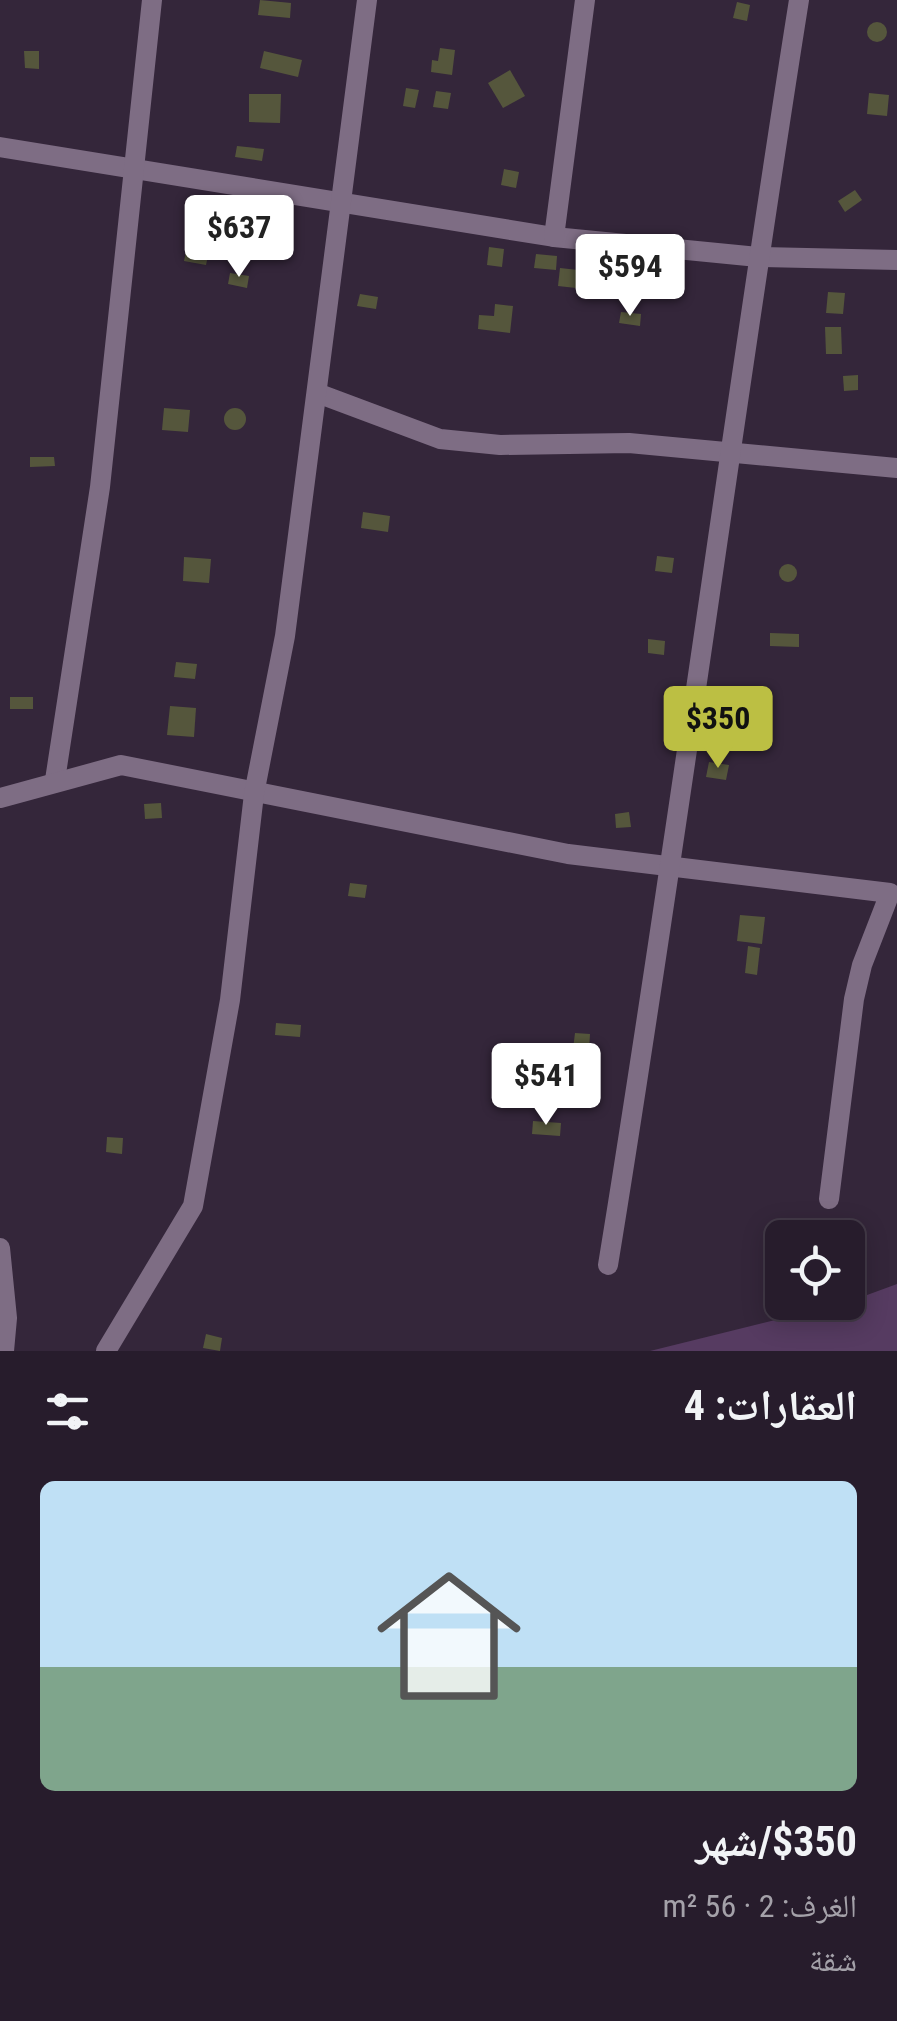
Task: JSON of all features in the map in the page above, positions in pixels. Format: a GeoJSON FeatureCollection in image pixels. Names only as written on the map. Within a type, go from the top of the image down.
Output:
{"type":"FeatureCollection","features":[{"type":"Feature","properties":{"kind":"street"},"geometry":{"type":"LineString","coordinates":[[56,780],[100,486],[152,0]]}},
{"type":"Feature","properties":{"kind":"street"},"geometry":{"type":"LineString","coordinates":[[106,1351],[193,1206],[230,1000],[254,794],[285,636],[368,0]]}},
{"type":"Feature","properties":{"kind":"street"},"geometry":{"type":"LineString","coordinates":[[554,238],[585,0]]}},
{"type":"Feature","properties":{"kind":"street"},"geometry":{"type":"LineString","coordinates":[[608,1266],[672,868],[758,258],[800,0]]}},
{"type":"Feature","properties":{"kind":"street"},"geometry":{"type":"LineString","coordinates":[[0,147],[554,238],[758,258],[897,260]]}},
{"type":"Feature","properties":{"kind":"street"},"geometry":{"type":"LineString","coordinates":[[317,393],[440,439],[500,445],[628,443],[897,468]]}},
{"type":"Feature","properties":{"kind":"street"},"geometry":{"type":"LineString","coordinates":[[0,798],[121,764],[205,778],[254,794],[568,854],[895,890],[862,964],[854,1000],[828,1198]]}},
{"type":"Feature","properties":{"kind":"street"},"geometry":{"type":"LineString","coordinates":[[0,1248],[6,1318],[4,1351]]}},
{"type":"Feature","properties":{"kind":"shaded area"},"geometry":{"type":"Polygon","coordinates":[[[897,1284],[897,1351],[650,1351],[775,1320],[865,1320],[865,1296],[897,1284]]]}},
{"type":"Feature","properties":{"kind":"building"},"geometry":{"type":"Polygon","coordinates":[[[260,0],[291,3],[290,18],[258,15],[260,0]]]}},
{"type":"Feature","properties":{"kind":"building"},"geometry":{"type":"Polygon","coordinates":[[[737,2],[750,5],[747,21],[733,18],[737,2]]]}},
{"type":"Feature","properties":{"kind":"building"},"geometry":{"type":"Polygon","coordinates":[[[877,22],[887,32],[877,42],[867,32],[877,22]]]}},
{"type":"Feature","properties":{"kind":"building"},"geometry":{"type":"Polygon","coordinates":[[[440,48],[455,50],[452,75],[431,72],[432,60],[438,61],[440,48]]]}},
{"type":"Feature","properties":{"kind":"building"},"geometry":{"type":"Polygon","coordinates":[[[24,51],[39,51],[39,69],[25,68],[24,51]]]}},
{"type":"Feature","properties":{"kind":"building"},"geometry":{"type":"Polygon","coordinates":[[[264,51],[302,60],[298,77],[260,68],[264,51]]]}},
{"type":"Feature","properties":{"kind":"building"},"geometry":{"type":"Polygon","coordinates":[[[510,70],[525,96],[503,108],[488,83],[510,70]]]}},
{"type":"Feature","properties":{"kind":"building"},"geometry":{"type":"Polygon","coordinates":[[[406,88],[419,90],[415,108],[403,106],[406,88]]]}},
{"type":"Feature","properties":{"kind":"building"},"geometry":{"type":"Polygon","coordinates":[[[436,91],[451,93],[448,109],[433,107],[436,91]]]}},
{"type":"Feature","properties":{"kind":"building"},"geometry":{"type":"Polygon","coordinates":[[[869,93],[889,95],[887,116],[867,114],[869,93]]]}},
{"type":"Feature","properties":{"kind":"building"},"geometry":{"type":"Polygon","coordinates":[[[249,94],[281,94],[280,123],[249,122],[249,94]]]}},
{"type":"Feature","properties":{"kind":"building"},"geometry":{"type":"Polygon","coordinates":[[[237,146],[264,149],[262,161],[235,157],[237,146]]]}},
{"type":"Feature","properties":{"kind":"building"},"geometry":{"type":"Polygon","coordinates":[[[504,169],[519,172],[516,188],[501,185],[504,169]]]}},
{"type":"Feature","properties":{"kind":"building"},"geometry":{"type":"Polygon","coordinates":[[[855,190],[862,200],[845,212],[838,201],[855,190]]]}},
{"type":"Feature","properties":{"kind":"building"},"geometry":{"type":"Polygon","coordinates":[[[187,247],[209,251],[206,265],[184,261],[187,247]]]}},
{"type":"Feature","properties":{"kind":"building"},"geometry":{"type":"Polygon","coordinates":[[[489,247],[504,249],[502,267],[487,265],[489,247]]]}},
{"type":"Feature","properties":{"kind":"building"},"geometry":{"type":"Polygon","coordinates":[[[536,254],[557,256],[556,270],[534,268],[536,254]]]}},
{"type":"Feature","properties":{"kind":"building"},"geometry":{"type":"Polygon","coordinates":[[[560,268],[578,270],[576,288],[558,286],[560,268]]]}},
{"type":"Feature","properties":{"kind":"building"},"geometry":{"type":"Polygon","coordinates":[[[230,273],[249,276],[247,288],[228,284],[230,273]]]}},
{"type":"Feature","properties":{"kind":"building"},"geometry":{"type":"Polygon","coordinates":[[[828,292],[845,293],[843,314],[826,313],[828,292]]]}},
{"type":"Feature","properties":{"kind":"building"},"geometry":{"type":"Polygon","coordinates":[[[360,294],[378,297],[376,309],[357,306],[360,294]]]}},
{"type":"Feature","properties":{"kind":"building"},"geometry":{"type":"Polygon","coordinates":[[[495,304],[513,306],[510,333],[478,329],[479,315],[494,316],[495,304]]]}},
{"type":"Feature","properties":{"kind":"building"},"geometry":{"type":"Polygon","coordinates":[[[621,312],[641,314],[640,326],[619,323],[621,312]]]}},
{"type":"Feature","properties":{"kind":"building"},"geometry":{"type":"Polygon","coordinates":[[[825,327],[841,327],[842,354],[826,354],[825,327]]]}},
{"type":"Feature","properties":{"kind":"building"},"geometry":{"type":"Polygon","coordinates":[[[858,375],[858,390],[844,391],[843,376],[858,375]]]}},
{"type":"Feature","properties":{"kind":"building"},"geometry":{"type":"Polygon","coordinates":[[[164,408],[190,410],[188,432],[162,430],[164,408]]]}},
{"type":"Feature","properties":{"kind":"building"},"geometry":{"type":"Polygon","coordinates":[[[235,408],[243,411],[243,427],[235,430],[227,427],[224,419],[227,411],[235,408]]]}},
{"type":"Feature","properties":{"kind":"building"},"geometry":{"type":"Polygon","coordinates":[[[30,457],[54,457],[55,466],[30,467],[30,457]]]}},
{"type":"Feature","properties":{"kind":"building"},"geometry":{"type":"Polygon","coordinates":[[[363,512],[390,516],[388,532],[361,528],[363,512]]]}},
{"type":"Feature","properties":{"kind":"building"},"geometry":{"type":"Polygon","coordinates":[[[657,556],[674,558],[672,573],[655,571],[657,556]]]}},
{"type":"Feature","properties":{"kind":"building"},"geometry":{"type":"Polygon","coordinates":[[[184,557],[211,559],[209,583],[183,581],[184,557]]]}},
{"type":"Feature","properties":{"kind":"building"},"geometry":{"type":"Polygon","coordinates":[[[788,564],[797,573],[788,582],[779,573],[788,564]]]}},
{"type":"Feature","properties":{"kind":"building"},"geometry":{"type":"Polygon","coordinates":[[[770,633],[799,634],[799,647],[770,646],[770,633]]]}},
{"type":"Feature","properties":{"kind":"building"},"geometry":{"type":"Polygon","coordinates":[[[648,639],[665,641],[664,655],[648,653],[648,639]]]}},
{"type":"Feature","properties":{"kind":"building"},"geometry":{"type":"Polygon","coordinates":[[[176,662],[197,664],[195,679],[174,677],[176,662]]]}},
{"type":"Feature","properties":{"kind":"building"},"geometry":{"type":"Polygon","coordinates":[[[10,697],[33,697],[33,709],[10,709],[10,697]]]}},
{"type":"Feature","properties":{"kind":"building"},"geometry":{"type":"Polygon","coordinates":[[[170,706],[196,708],[194,737],[167,735],[170,706]]]}},
{"type":"Feature","properties":{"kind":"building"},"geometry":{"type":"Polygon","coordinates":[[[709,762],[729,765],[726,780],[706,777],[709,762]]]}},
{"type":"Feature","properties":{"kind":"building"},"geometry":{"type":"Polygon","coordinates":[[[161,803],[162,818],[145,819],[144,804],[161,803]]]}},
{"type":"Feature","properties":{"kind":"building"},"geometry":{"type":"Polygon","coordinates":[[[629,812],[631,827],[616,828],[615,814],[629,812]]]}},
{"type":"Feature","properties":{"kind":"building"},"geometry":{"type":"Polygon","coordinates":[[[350,883],[367,885],[365,898],[348,896],[350,883]]]}},
{"type":"Feature","properties":{"kind":"building"},"geometry":{"type":"Polygon","coordinates":[[[740,915],[765,917],[762,944],[737,941],[740,915]]]}},
{"type":"Feature","properties":{"kind":"building"},"geometry":{"type":"Polygon","coordinates":[[[748,946],[760,948],[757,975],[745,973],[748,946]]]}},
{"type":"Feature","properties":{"kind":"building"},"geometry":{"type":"Polygon","coordinates":[[[276,1023],[301,1025],[300,1037],[275,1035],[276,1023]]]}},
{"type":"Feature","properties":{"kind":"building"},"geometry":{"type":"Polygon","coordinates":[[[575,1033],[590,1034],[589,1050],[573,1049],[575,1033]]]}},
{"type":"Feature","properties":{"kind":"building"},"geometry":{"type":"Polygon","coordinates":[[[533,1121],[561,1123],[560,1136],[532,1134],[533,1121]]]}},
{"type":"Feature","properties":{"kind":"building"},"geometry":{"type":"Polygon","coordinates":[[[107,1137],[123,1138],[122,1154],[106,1152],[107,1137]]]}},
{"type":"Feature","properties":{"kind":"building"},"geometry":{"type":"Polygon","coordinates":[[[206,1334],[222,1338],[220,1351],[203,1348],[206,1334]]]}}]}
